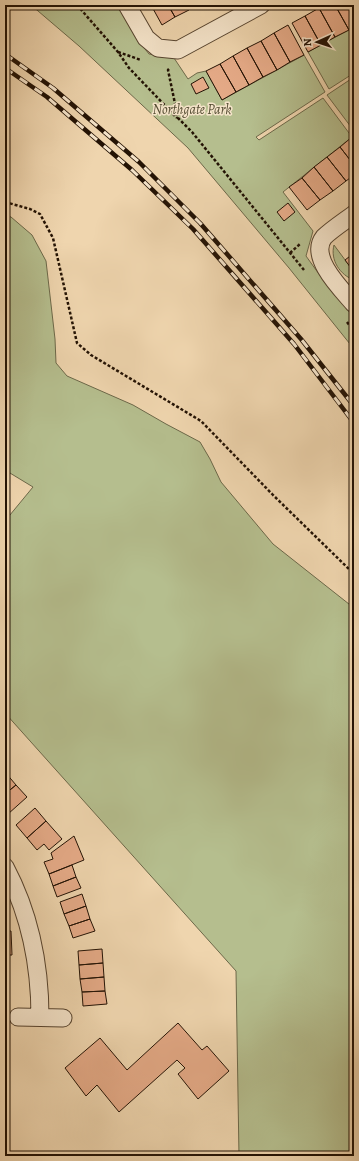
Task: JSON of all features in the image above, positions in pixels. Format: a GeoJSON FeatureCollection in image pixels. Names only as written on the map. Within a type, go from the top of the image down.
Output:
{"type":"FeatureCollection","features":[{"type":"Feature","properties":{"kind":"street"},"geometry":{"type":"LineString","coordinates":[[127,5],[146,38],[158,48],[178,50],[261,5]]}},
{"type":"Feature","properties":{"kind":"street"},"geometry":{"type":"LineString","coordinates":[[354,214],[324,238],[320,248],[320,254],[325,268],[354,304]]}},
{"type":"Feature","properties":{"kind":"street"},"geometry":{"type":"LineString","coordinates":[[7,876],[21,902],[29,930],[37,965],[40,996],[40,1017]]}},
{"type":"Feature","properties":{"kind":"street"},"geometry":{"type":"LineString","coordinates":[[18,1018],[63,1018]]}},
{"type":"Feature","properties":{"kind":"path"},"geometry":{"type":"LineString","coordinates":[[77,5],[118,52],[129,68],[192,132],[305,271]]}},
{"type":"Feature","properties":{"kind":"path"},"geometry":{"type":"LineString","coordinates":[[178,50],[181,60],[168,70],[178,118]]}},
{"type":"Feature","properties":{"kind":"path"},"geometry":{"type":"LineString","coordinates":[[5,202],[30,209],[40,214],[53,238],[77,343],[91,355],[201,421],[273,495],[354,574]]}},
{"type":"Feature","properties":{"kind":"path"},"geometry":{"type":"LineString","coordinates":[[344,319],[354,331]]}},
{"type":"Feature","properties":{"kind":"green space","name":"Northgate Park"},"geometry":{"type":"Polygon","coordinates":[[[31,5],[119,5],[138,40],[149,54],[174,58],[188,79],[197,73],[206,71],[222,100],[304,55],[325,92],[256,137],[259,140],[323,98],[352,137],[283,192],[313,231],[306,256],[324,281],[354,316],[354,349],[289,268],[188,148],[79,46],[31,5]]]}},
{"type":"Feature","properties":{"kind":"green space"},"geometry":{"type":"Polygon","coordinates":[[[354,27],[354,73],[329,89],[308,52],[354,27]]]}},
{"type":"Feature","properties":{"kind":"green space"},"geometry":{"type":"Polygon","coordinates":[[[354,77],[354,131],[327,95],[354,77]]]}},
{"type":"Feature","properties":{"kind":"green space"},"geometry":{"type":"Polygon","coordinates":[[[5,215],[11,217],[32,235],[46,261],[55,339],[56,363],[67,376],[133,405],[200,442],[221,482],[273,544],[354,608],[354,1156],[239,1156],[236,971],[5,713],[5,521],[33,487],[5,470],[5,215]]]}},
{"type":"Feature","properties":{"kind":"green space"},"geometry":{"type":"Polygon","coordinates":[[[334,245],[354,272],[354,280],[344,275],[337,266],[333,256],[334,245]]]}},
{"type":"Feature","properties":{"kind":"building"},"geometry":{"type":"Polygon","coordinates":[[[151,5],[168,5],[175,17],[162,25],[151,5]]]}},
{"type":"Feature","properties":{"kind":"building"},"geometry":{"type":"Polygon","coordinates":[[[168,5],[186,5],[189,10],[175,17],[168,5]]]}},
{"type":"Feature","properties":{"kind":"building"},"geometry":{"type":"Polygon","coordinates":[[[325,5],[335,5],[349,30],[335,37],[319,8],[325,5]]]}},
{"type":"Feature","properties":{"kind":"building"},"geometry":{"type":"Polygon","coordinates":[[[335,5],[353,5],[354,27],[349,30],[335,5]]]}},
{"type":"Feature","properties":{"kind":"building"},"geometry":{"type":"Polygon","coordinates":[[[319,8],[335,37],[321,45],[305,16],[319,8]]]}},
{"type":"Feature","properties":{"kind":"building"},"geometry":{"type":"Polygon","coordinates":[[[305,16],[321,45],[308,52],[292,23],[305,16]]]}},
{"type":"Feature","properties":{"kind":"building"},"geometry":{"type":"Polygon","coordinates":[[[288,25],[304,55],[290,62],[274,33],[288,25]]]}},
{"type":"Feature","properties":{"kind":"building"},"geometry":{"type":"Polygon","coordinates":[[[274,33],[290,62],[277,70],[261,41],[274,33]]]}},
{"type":"Feature","properties":{"kind":"building"},"geometry":{"type":"Polygon","coordinates":[[[261,41],[277,70],[263,77],[247,48],[261,41]]]}},
{"type":"Feature","properties":{"kind":"building"},"geometry":{"type":"Polygon","coordinates":[[[247,48],[263,77],[249,85],[233,56],[247,48]]]}},
{"type":"Feature","properties":{"kind":"building"},"geometry":{"type":"Polygon","coordinates":[[[233,56],[249,85],[236,92],[220,64],[233,56]]]}},
{"type":"Feature","properties":{"kind":"building"},"geometry":{"type":"Polygon","coordinates":[[[220,64],[236,92],[222,100],[206,71],[220,64]]]}},
{"type":"Feature","properties":{"kind":"building"},"geometry":{"type":"Polygon","coordinates":[[[203,77],[209,88],[196,94],[191,84],[203,77]]]}},
{"type":"Feature","properties":{"kind":"building"},"geometry":{"type":"Polygon","coordinates":[[[352,137],[354,139],[354,165],[340,147],[352,137]]]}},
{"type":"Feature","properties":{"kind":"building"},"geometry":{"type":"Polygon","coordinates":[[[340,147],[354,165],[354,175],[346,181],[327,157],[340,147]]]}},
{"type":"Feature","properties":{"kind":"building"},"geometry":{"type":"Polygon","coordinates":[[[327,157],[346,181],[333,191],[314,167],[327,157]]]}},
{"type":"Feature","properties":{"kind":"building"},"geometry":{"type":"Polygon","coordinates":[[[314,167],[333,191],[320,200],[302,178],[314,167]]]}},
{"type":"Feature","properties":{"kind":"building"},"geometry":{"type":"Polygon","coordinates":[[[302,178],[320,200],[307,210],[289,187],[302,178]]]}},
{"type":"Feature","properties":{"kind":"building"},"geometry":{"type":"Polygon","coordinates":[[[288,203],[295,212],[284,221],[277,212],[288,203]]]}},
{"type":"Feature","properties":{"kind":"building"},"geometry":{"type":"Polygon","coordinates":[[[354,253],[354,272],[345,260],[354,253]]]}},
{"type":"Feature","properties":{"kind":"building"},"geometry":{"type":"Polygon","coordinates":[[[5,772],[16,785],[5,794],[5,772]]]}},
{"type":"Feature","properties":{"kind":"building"},"geometry":{"type":"Polygon","coordinates":[[[16,785],[27,797],[8,814],[5,810],[5,794],[16,785]]]}},
{"type":"Feature","properties":{"kind":"building"},"geometry":{"type":"Polygon","coordinates":[[[35,808],[46,821],[27,838],[16,825],[35,808]]]}},
{"type":"Feature","properties":{"kind":"building"},"geometry":{"type":"Polygon","coordinates":[[[46,821],[62,839],[49,850],[44,844],[37,850],[27,838],[46,821]]]}},
{"type":"Feature","properties":{"kind":"building"},"geometry":{"type":"Polygon","coordinates":[[[74,836],[84,860],[49,874],[44,862],[53,859],[51,853],[74,836]]]}},
{"type":"Feature","properties":{"kind":"building"},"geometry":{"type":"Polygon","coordinates":[[[72,865],[76,877],[53,886],[49,874],[72,865]]]}},
{"type":"Feature","properties":{"kind":"building"},"geometry":{"type":"Polygon","coordinates":[[[76,877],[81,888],[57,897],[53,886],[76,877]]]}},
{"type":"Feature","properties":{"kind":"building"},"geometry":{"type":"Polygon","coordinates":[[[82,894],[86,906],[64,914],[60,902],[82,894]]]}},
{"type":"Feature","properties":{"kind":"building"},"geometry":{"type":"Polygon","coordinates":[[[86,906],[90,919],[69,926],[64,914],[86,906]]]}},
{"type":"Feature","properties":{"kind":"building"},"geometry":{"type":"Polygon","coordinates":[[[90,919],[95,931],[73,938],[69,926],[90,919]]]}},
{"type":"Feature","properties":{"kind":"building"},"geometry":{"type":"Polygon","coordinates":[[[5,931],[11,931],[12,955],[5,955],[5,931]]]}},
{"type":"Feature","properties":{"kind":"building"},"geometry":{"type":"Polygon","coordinates":[[[102,949],[103,963],[79,965],[78,951],[102,949]]]}},
{"type":"Feature","properties":{"kind":"building"},"geometry":{"type":"Polygon","coordinates":[[[103,963],[104,977],[80,979],[79,965],[103,963]]]}},
{"type":"Feature","properties":{"kind":"building"},"geometry":{"type":"Polygon","coordinates":[[[104,977],[105,991],[82,992],[80,979],[104,977]]]}},
{"type":"Feature","properties":{"kind":"building"},"geometry":{"type":"Polygon","coordinates":[[[105,991],[107,1004],[83,1006],[82,992],[105,991]]]}},
{"type":"Feature","properties":{"kind":"building"},"geometry":{"type":"Polygon","coordinates":[[[178,1023],[202,1050],[207,1046],[229,1071],[198,1099],[178,1074],[185,1068],[177,1060],[119,1112],[97,1085],[86,1096],[65,1068],[100,1038],[127,1070],[178,1023]]]}},
{"type":"Feature","properties":{"kind":"railway"},"geometry":{"type":"LineString","coordinates":[[5,54],[53,88],[139,162],[200,223],[301,339],[354,406]]}},
{"type":"Feature","properties":{"kind":"railway"},"geometry":{"type":"LineString","coordinates":[[5,68],[47,97],[132,170],[193,229],[294,344],[354,423]]}}]}
